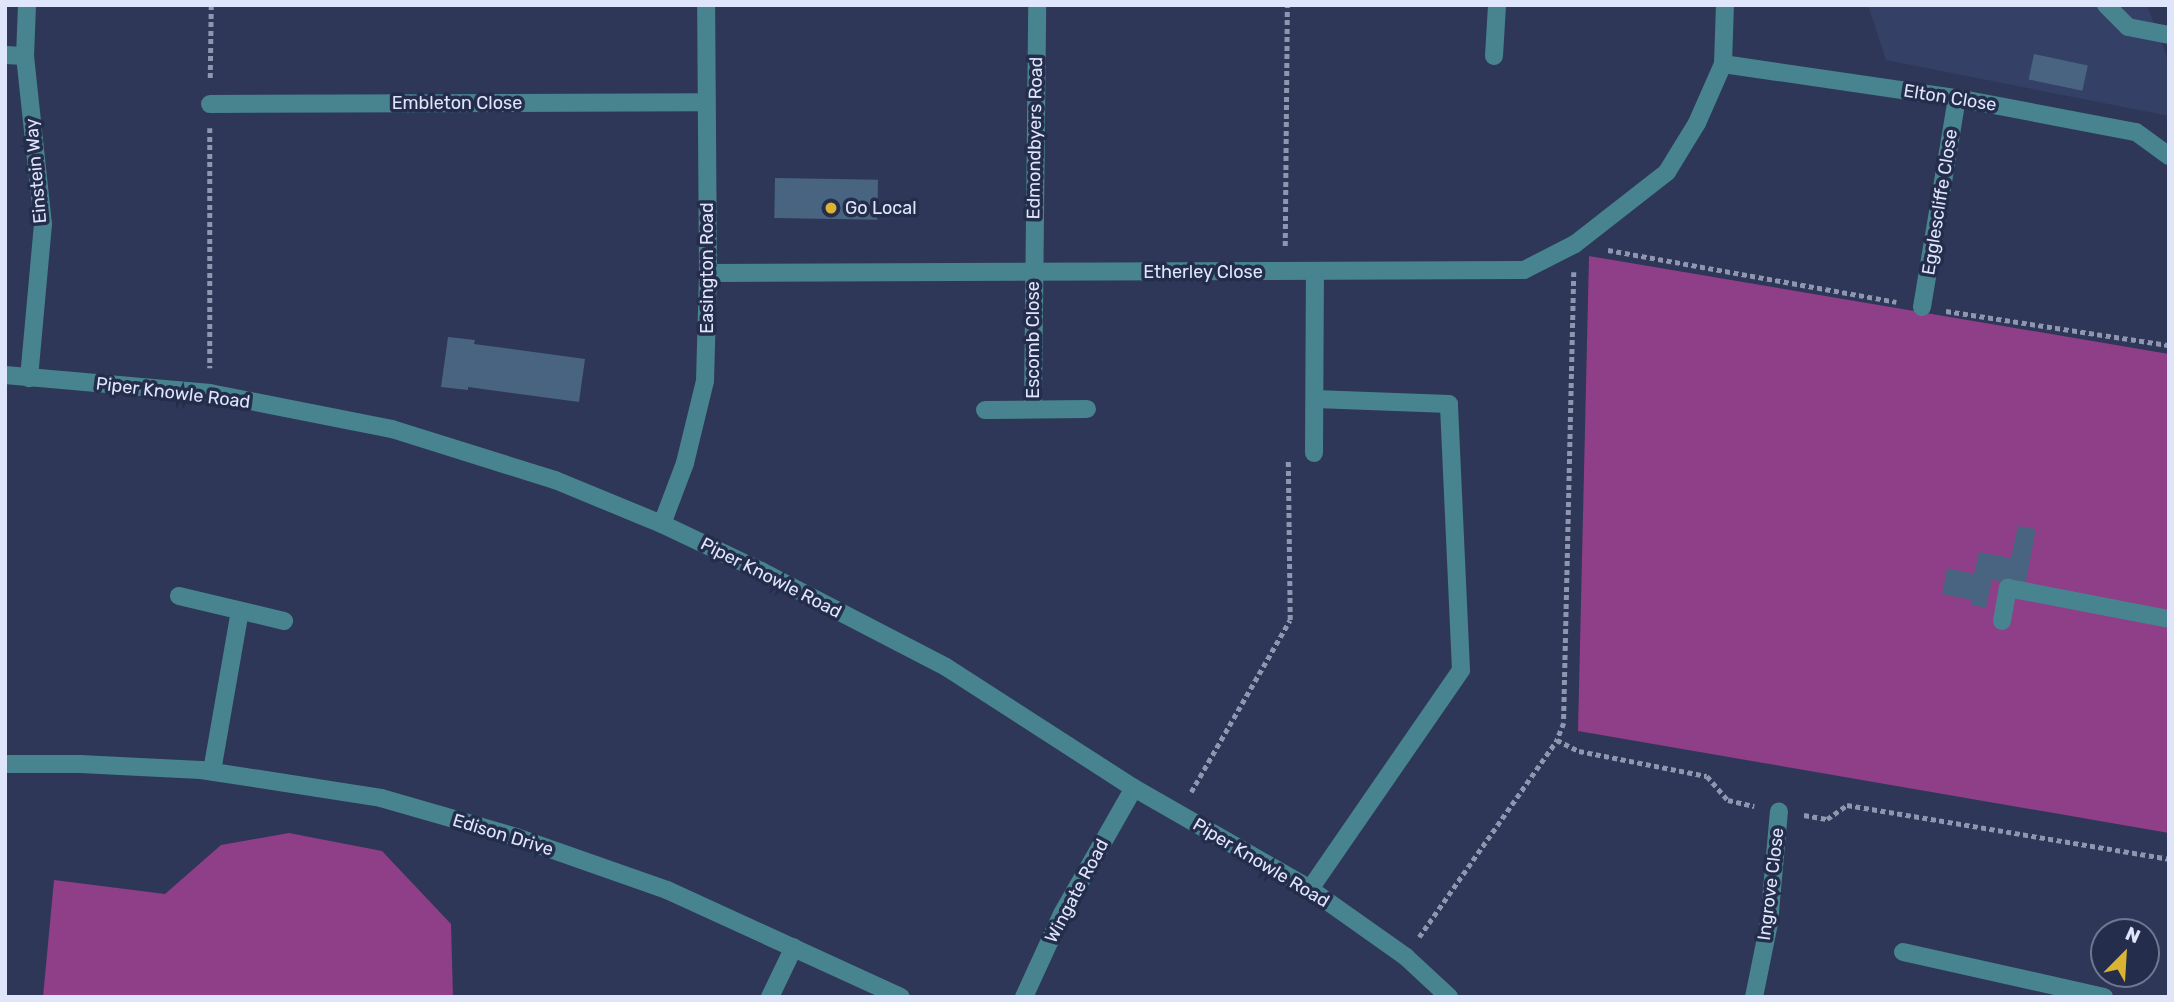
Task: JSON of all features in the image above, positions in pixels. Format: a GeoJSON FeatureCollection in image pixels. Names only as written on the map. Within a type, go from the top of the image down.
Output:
{"type":"FeatureCollection","features":[{"type":"Feature","properties":{"kind":"street","name":"Einstein Way"},"geometry":{"type":"LineString","coordinates":[[27,5],[25,56],[43,224],[29,378]]}},
{"type":"Feature","properties":{"kind":"street","name":"Easington Road"},"geometry":{"type":"LineString","coordinates":[[662,524],[685,463],[705,381],[708,273],[706,5]]}},
{"type":"Feature","properties":{"kind":"street","name":"Edmondbyers Road"},"geometry":{"type":"LineString","coordinates":[[1033,271],[1037,5]]}},
{"type":"Feature","properties":{"kind":"street"},"geometry":{"type":"LineString","coordinates":[[1494,56],[1497,5]]}},
{"type":"Feature","properties":{"kind":"street"},"geometry":{"type":"LineString","coordinates":[[1723,64],[1725,5]]}},
{"type":"Feature","properties":{"kind":"street"},"geometry":{"type":"LineString","coordinates":[[2106,5],[2129,27],[2169,35]]}},
{"type":"Feature","properties":{"kind":"street"},"geometry":{"type":"LineString","coordinates":[[5,55],[25,56]]}},
{"type":"Feature","properties":{"kind":"street","name":"Etherley Close"},"geometry":{"type":"LineString","coordinates":[[708,273],[1524,270],[1575,244],[1667,172],[1697,122],[1723,64]]}},
{"type":"Feature","properties":{"kind":"street","name":"Elton Close"},"geometry":{"type":"LineString","coordinates":[[1723,64],[1957,98],[2136,132],[2169,156]]}},
{"type":"Feature","properties":{"kind":"street","name":"Egglescliffe Close"},"geometry":{"type":"LineString","coordinates":[[1923,307],[1957,98]]}},
{"type":"Feature","properties":{"kind":"street","name":"Embleton Close"},"geometry":{"type":"LineString","coordinates":[[210,104],[705,102]]}},
{"type":"Feature","properties":{"kind":"street","name":"Escomb Close"},"geometry":{"type":"LineString","coordinates":[[1033,271],[1033,408]]}},
{"type":"Feature","properties":{"kind":"street"},"geometry":{"type":"LineString","coordinates":[[1314,453],[1315,271]]}},
{"type":"Feature","properties":{"kind":"street","name":"Piper Knowle Road"},"geometry":{"type":"LineString","coordinates":[[5,375],[210,394],[392,429],[555,480],[662,524],[761,571],[946,667],[1134,788],[1310,889],[1406,957],[1449,997]]}},
{"type":"Feature","properties":{"kind":"street"},"geometry":{"type":"LineString","coordinates":[[1310,889],[1461,670],[1449,404],[1315,399]]}},
{"type":"Feature","properties":{"kind":"street","name":"Escomb Close"},"geometry":{"type":"LineString","coordinates":[[985,410],[1087,409]]}},
{"type":"Feature","properties":{"kind":"street"},"geometry":{"type":"LineString","coordinates":[[2001,621],[2008,588],[2169,619]]}},
{"type":"Feature","properties":{"kind":"street"},"geometry":{"type":"LineString","coordinates":[[179,596],[284,621]]}},
{"type":"Feature","properties":{"kind":"street"},"geometry":{"type":"LineString","coordinates":[[212,771],[240,611]]}},
{"type":"Feature","properties":{"kind":"street","name":"Edison Drive"},"geometry":{"type":"LineString","coordinates":[[5,764],[80,764],[212,771],[381,799],[516,837],[667,890],[901,997]]}},
{"type":"Feature","properties":{"kind":"street","name":"Wingate Road"},"geometry":{"type":"LineString","coordinates":[[1024,997],[1062,914],[1134,788]]}},
{"type":"Feature","properties":{"kind":"street","name":"Ingrove Close"},"geometry":{"type":"LineString","coordinates":[[1754,997],[1769,923],[1779,811]]}},
{"type":"Feature","properties":{"kind":"street"},"geometry":{"type":"LineString","coordinates":[[771,997],[794,947]]}},
{"type":"Feature","properties":{"kind":"street"},"geometry":{"type":"LineString","coordinates":[[1903,951],[2104,997]]}},
{"type":"Feature","properties":{"kind":"path"},"geometry":{"type":"LineString","coordinates":[[210,394],[211,5]]}},
{"type":"Feature","properties":{"kind":"path"},"geometry":{"type":"LineString","coordinates":[[1285,272],[1287,5]]}},
{"type":"Feature","properties":{"kind":"path"},"geometry":{"type":"LineString","coordinates":[[1406,957],[1557,740],[1564,723],[1575,244],[1923,307],[2169,345]]}},
{"type":"Feature","properties":{"kind":"path"},"geometry":{"type":"LineString","coordinates":[[1178,814],[1290,620],[1287,458],[1314,453]]}},
{"type":"Feature","properties":{"kind":"path"},"geometry":{"type":"LineString","coordinates":[[1557,740],[1579,751],[1707,775],[1728,800],[1779,811],[1827,819],[1847,805],[2169,859]]}},
{"type":"Feature","properties":{"kind":"shaded area"},"geometry":{"type":"Polygon","coordinates":[[[1868,5],[2147,5],[2169,63],[2169,116],[1886,60],[1868,5]]]}},
{"type":"Feature","properties":{"kind":"shaded area"},"geometry":{"type":"Polygon","coordinates":[[[1589,256],[2169,354],[2169,833],[1578,731],[1589,256]]]}},
{"type":"Feature","properties":{"kind":"shaded area"},"geometry":{"type":"Polygon","coordinates":[[[289,833],[382,851],[451,924],[453,997],[43,997],[54,880],[165,894],[221,845],[289,833]]]}},
{"type":"Feature","properties":{"kind":"building"},"geometry":{"type":"Polygon","coordinates":[[[2034,54],[2088,65],[2082,91],[2029,79],[2034,54]]]}},
{"type":"Feature","properties":{"kind":"building"},"geometry":{"type":"Polygon","coordinates":[[[775,178],[878,180],[877,220],[774,218],[775,178]]]}},
{"type":"Feature","properties":{"kind":"building"},"geometry":{"type":"Polygon","coordinates":[[[448,337],[475,340],[474,344],[585,359],[579,402],[468,387],[468,390],[441,387],[448,337]]]}},
{"type":"Feature","properties":{"kind":"building"},"geometry":{"type":"Polygon","coordinates":[[[2018,526],[2036,529],[2025,586],[1992,580],[1986,608],[1971,605],[1972,600],[1942,594],[1947,568],[1974,574],[1979,552],[2011,558],[2018,526]]]}},
{"type":"Feature","properties":{"kind":"place","name":"Go Local"},"geometry":{"type":"Point","coordinates":[831,208]}}]}
